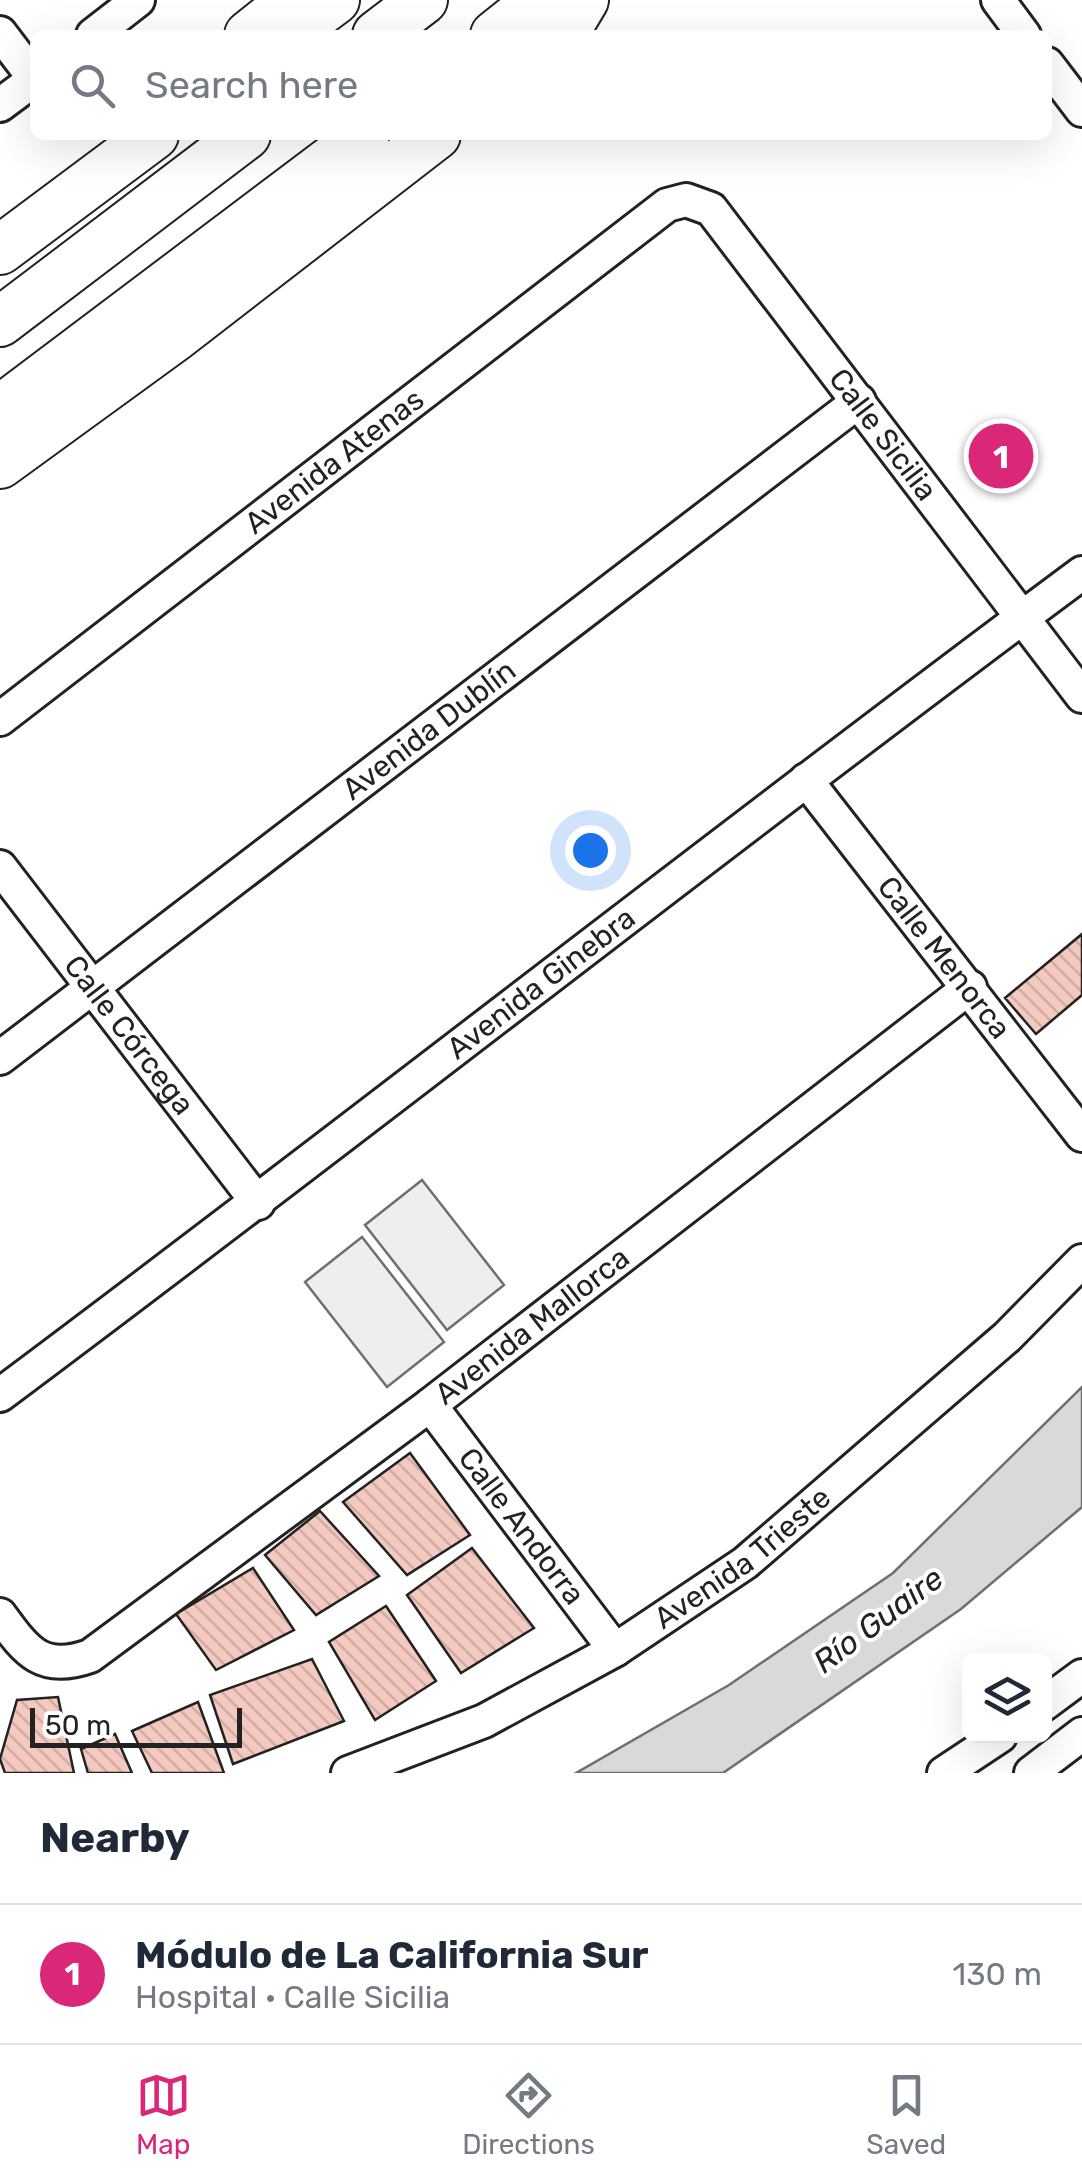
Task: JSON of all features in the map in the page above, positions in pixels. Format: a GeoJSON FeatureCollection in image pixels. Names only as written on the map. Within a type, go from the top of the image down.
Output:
{"type":"FeatureCollection","features":[{"type":"Feature","properties":{"kind":"highway"},"geometry":{"type":"LineString","coordinates":[[255,30],[294,0]]}},
{"type":"Feature","properties":{"kind":"highway"},"geometry":{"type":"LineString","coordinates":[[295,30],[335,0]]}},
{"type":"Feature","properties":{"kind":"highway"},"geometry":{"type":"LineString","coordinates":[[384,30],[423,0]]}},
{"type":"Feature","properties":{"kind":"highway"},"geometry":{"type":"LineString","coordinates":[[500,30],[539,0]]}},
{"type":"Feature","properties":{"kind":"highway"},"geometry":{"type":"LineString","coordinates":[[566,30],[584,0]]}},
{"type":"Feature","properties":{"kind":"highway"},"geometry":{"type":"LineString","coordinates":[[0,231],[117,140]]}},
{"type":"Feature","properties":{"kind":"highway"},"geometry":{"type":"LineString","coordinates":[[0,250],[147,140]]}},
{"type":"Feature","properties":{"kind":"highway"},"geometry":{"type":"LineString","coordinates":[[0,322],[239,140]]}},
{"type":"Feature","properties":{"kind":"highway"},"geometry":{"type":"LineString","coordinates":[[0,410],[359,140]]}},
{"type":"Feature","properties":{"kind":"highway"},"geometry":{"type":"LineString","coordinates":[[0,464],[176,336],[430,140]]}},
{"type":"Feature","properties":{"kind":"street"},"geometry":{"type":"LineString","coordinates":[[99,30],[138,0]]}},
{"type":"Feature","properties":{"kind":"street"},"geometry":{"type":"LineString","coordinates":[[998,0],[1020,30]]}},
{"type":"Feature","properties":{"kind":"street"},"geometry":{"type":"LineString","coordinates":[[0,33],[30,72]]}},
{"type":"Feature","properties":{"kind":"street"},"geometry":{"type":"LineString","coordinates":[[1052,71],[1082,110]]}},
{"type":"Feature","properties":{"kind":"street"},"geometry":{"type":"LineString","coordinates":[[0,105],[30,83]]}},
{"type":"Feature","properties":{"kind":"street","name":"Calle Sicilia"},"geometry":{"type":"LineString","coordinates":[[667,205],[686,200],[712,209],[1082,696]]}},
{"type":"Feature","properties":{"kind":"street","name":"Avenida Atenas"},"geometry":{"type":"LineString","coordinates":[[0,718],[667,205]]}},
{"type":"Feature","properties":{"kind":"street","name":"Avenida Dublín"},"geometry":{"type":"LineString","coordinates":[[0,1058],[859,401]]}},
{"type":"Feature","properties":{"kind":"street","name":"Avenida Ginebra"},"geometry":{"type":"LineString","coordinates":[[0,1394],[258,1203],[806,780],[1082,574]]}},
{"type":"Feature","properties":{"kind":"street","name":"Calle Menorca"},"geometry":{"type":"LineString","coordinates":[[806,780],[1082,1135]]}},
{"type":"Feature","properties":{"kind":"street","name":"Calle Córcega"},"geometry":{"type":"LineString","coordinates":[[0,866],[258,1203]]}},
{"type":"Feature","properties":{"kind":"street","name":"Avenida Mallorca"},"geometry":{"type":"LineString","coordinates":[[0,1616],[40,1659],[70,1663],[90,1656],[430,1405],[970,987]]}},
{"type":"Feature","properties":{"kind":"street","name":"Avenida Trieste"},"geometry":{"type":"LineString","coordinates":[[348,1773],[484,1722],[616,1650],[744,1563],[1006,1337],[1082,1261]]}},
{"type":"Feature","properties":{"kind":"street","name":"Calle Andorra"},"geometry":{"type":"LineString","coordinates":[[430,1405],[616,1650]]}},
{"type":"Feature","properties":{"kind":"street"},"geometry":{"type":"LineString","coordinates":[[1052,1698],[1082,1676]]}},
{"type":"Feature","properties":{"kind":"street"},"geometry":{"type":"LineString","coordinates":[[1031,1773],[1082,1734]]}},
{"type":"Feature","properties":{"kind":"street"},"geometry":{"type":"LineString","coordinates":[[944,1773],[989,1743]]}},
{"type":"Feature","properties":{"kind":"shaded area"},"geometry":{"type":"Polygon","coordinates":[[[422,1180],[504,1285],[447,1330],[365,1225],[422,1180]]]}},
{"type":"Feature","properties":{"kind":"shaded area"},"geometry":{"type":"Polygon","coordinates":[[[362,1237],[444,1342],[387,1387],[305,1282],[362,1237]]]}},
{"type":"Feature","properties":{"kind":"water","name":"Río Guaire"},"geometry":{"type":"Polygon","coordinates":[[[1082,1387],[1082,1507],[961,1609],[723,1773],[576,1773],[729,1685],[893,1573],[1082,1387]]]}},
{"type":"Feature","properties":{"kind":"building"},"geometry":{"type":"Polygon","coordinates":[[[1082,934],[1082,995],[1036,1034],[1005,998],[1082,934]]]}},
{"type":"Feature","properties":{"kind":"building"},"geometry":{"type":"Polygon","coordinates":[[[410,1453],[470,1535],[407,1575],[343,1502],[410,1453]]]}},
{"type":"Feature","properties":{"kind":"building"},"geometry":{"type":"Polygon","coordinates":[[[320,1511],[379,1576],[316,1615],[265,1555],[320,1511]]]}},
{"type":"Feature","properties":{"kind":"building"},"geometry":{"type":"Polygon","coordinates":[[[472,1548],[534,1628],[461,1673],[407,1595],[472,1548]]]}},
{"type":"Feature","properties":{"kind":"building"},"geometry":{"type":"Polygon","coordinates":[[[253,1568],[294,1630],[216,1670],[176,1614],[253,1568]]]}},
{"type":"Feature","properties":{"kind":"building"},"geometry":{"type":"Polygon","coordinates":[[[386,1606],[436,1681],[375,1720],[329,1642],[386,1606]]]}},
{"type":"Feature","properties":{"kind":"building"},"geometry":{"type":"Polygon","coordinates":[[[312,1659],[344,1721],[233,1764],[210,1695],[312,1659]]]}},
{"type":"Feature","properties":{"kind":"building"},"geometry":{"type":"Polygon","coordinates":[[[58,1697],[74,1773],[5,1773],[0,1759],[17,1700],[58,1697]]]}},
{"type":"Feature","properties":{"kind":"building"},"geometry":{"type":"Polygon","coordinates":[[[198,1702],[224,1773],[152,1773],[132,1731],[198,1702]]]}},
{"type":"Feature","properties":{"kind":"building"},"geometry":{"type":"Polygon","coordinates":[[[115,1734],[132,1773],[88,1773],[81,1749],[115,1734]]]}},
{"type":"Feature","properties":{"kind":"place","name":"Módulo de La California Sur"},"geometry":{"type":"Point","coordinates":[1001,456]}}]}
